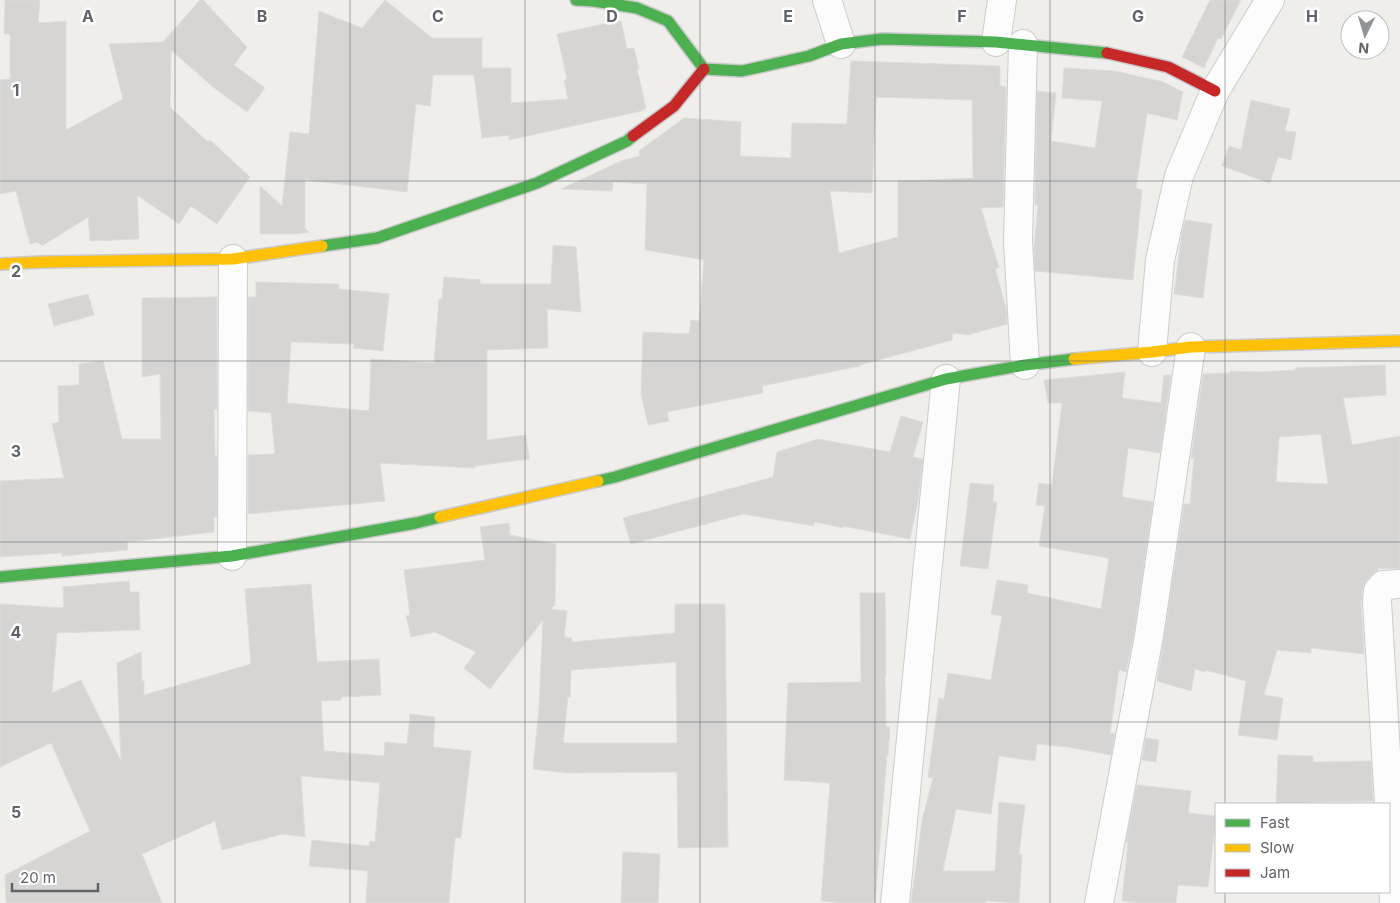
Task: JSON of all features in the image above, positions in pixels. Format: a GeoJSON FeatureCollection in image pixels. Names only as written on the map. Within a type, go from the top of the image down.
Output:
{"type":"FeatureCollection","features":[{"type":"Feature","properties":{"kind":"street"},"geometry":{"type":"LineString","coordinates":[[576,0],[637,8],[668,21],[704,69]]}},
{"type":"Feature","properties":{"kind":"street"},"geometry":{"type":"LineString","coordinates":[[827,0],[841,44]]}},
{"type":"Feature","properties":{"kind":"street"},"geometry":{"type":"LineString","coordinates":[[996,42],[1002,0]]}},
{"type":"Feature","properties":{"kind":"street"},"geometry":{"type":"LineString","coordinates":[[1152,352],[1160,260],[1179,176],[1215,90],[1270,0]]}},
{"type":"Feature","properties":{"kind":"street"},"geometry":{"type":"LineString","coordinates":[[704,69],[742,71],[809,56],[841,44],[882,39],[996,42],[1101,52],[1168,67],[1215,90]]}},
{"type":"Feature","properties":{"kind":"street"},"geometry":{"type":"LineString","coordinates":[[1023,44],[1018,241],[1025,365]]}},
{"type":"Feature","properties":{"kind":"street"},"geometry":{"type":"LineString","coordinates":[[0,264],[233,259],[377,238],[537,183],[627,141],[674,106],[704,69]]}},
{"type":"Feature","properties":{"kind":"street"},"geometry":{"type":"LineString","coordinates":[[232,556],[233,259]]}},
{"type":"Feature","properties":{"kind":"street"},"geometry":{"type":"LineString","coordinates":[[0,577],[232,556],[416,523],[615,477],[946,379],[1025,365],[1093,356],[1191,347],[1400,341]]}},
{"type":"Feature","properties":{"kind":"street"},"geometry":{"type":"LineString","coordinates":[[1099,903],[1148,636],[1191,347]]}},
{"type":"Feature","properties":{"kind":"street"},"geometry":{"type":"LineString","coordinates":[[895,903],[946,379]]}},
{"type":"Feature","properties":{"kind":"street"},"geometry":{"type":"LineString","coordinates":[[1389,803],[1377,601],[1378,591],[1383,585],[1400,584]]}},
{"type":"Feature","properties":{"kind":"street"},"geometry":{"type":"LineString","coordinates":[[1390,825],[1394,903]]}},
{"type":"Feature","properties":{"kind":"building"},"geometry":{"type":"Polygon","coordinates":[[[5,0],[40,0],[38,23],[66,21],[66,130],[123,99],[109,44],[163,42],[200,0],[203,0],[247,47],[234,65],[265,88],[247,112],[213,87],[171,50],[170,107],[208,142],[210,140],[250,177],[217,224],[191,206],[179,224],[137,195],[139,239],[90,241],[88,217],[42,246],[38,242],[30,244],[16,191],[0,194],[0,80],[10,79],[10,34],[4,34],[5,0]]]}},
{"type":"Feature","properties":{"kind":"building"},"geometry":{"type":"Polygon","coordinates":[[[385,0],[432,38],[482,38],[482,68],[511,68],[511,103],[568,99],[564,80],[567,79],[557,34],[621,21],[627,49],[634,48],[646,108],[641,111],[509,140],[509,135],[482,138],[474,75],[433,75],[430,106],[416,104],[407,192],[305,180],[305,228],[309,232],[260,234],[260,186],[282,206],[290,132],[309,134],[319,11],[362,28],[385,0]]]}},
{"type":"Feature","properties":{"kind":"building"},"geometry":{"type":"Polygon","coordinates":[[[1210,0],[1241,0],[1221,39],[1218,38],[1204,68],[1182,57],[1210,0]]]}},
{"type":"Feature","properties":{"kind":"building"},"geometry":{"type":"Polygon","coordinates":[[[851,61],[1000,66],[1000,86],[1006,87],[1003,207],[981,208],[999,268],[995,268],[1006,308],[1007,324],[967,335],[953,333],[952,340],[860,366],[762,386],[763,393],[667,412],[669,421],[648,425],[641,393],[643,332],[689,334],[691,320],[699,321],[704,260],[645,250],[647,184],[613,182],[612,191],[561,189],[621,161],[640,156],[639,151],[684,118],[741,122],[740,156],[791,158],[792,123],[847,124],[851,61]],[[876,97],[872,193],[830,191],[839,253],[898,237],[898,181],[973,178],[972,100],[876,97]]]}},
{"type":"Feature","properties":{"kind":"building"},"geometry":{"type":"Polygon","coordinates":[[[1064,68],[1115,71],[1163,82],[1183,92],[1177,120],[1147,113],[1136,188],[1142,190],[1133,280],[1035,271],[1034,249],[1038,205],[1035,205],[1037,91],[1056,93],[1051,141],[1095,148],[1102,101],[1062,98],[1064,68]]]}},
{"type":"Feature","properties":{"kind":"building"},"geometry":{"type":"Polygon","coordinates":[[[1251,100],[1290,109],[1285,131],[1296,132],[1291,160],[1278,157],[1270,183],[1222,166],[1229,146],[1241,150],[1251,100]]]}},
{"type":"Feature","properties":{"kind":"building"},"geometry":{"type":"Polygon","coordinates":[[[1185,220],[1212,224],[1203,298],[1174,294],[1185,220]]]}},
{"type":"Feature","properties":{"kind":"building"},"geometry":{"type":"Polygon","coordinates":[[[553,245],[576,247],[581,312],[547,309],[548,348],[487,350],[487,440],[526,435],[529,459],[475,466],[475,468],[380,463],[385,501],[248,514],[248,455],[275,454],[271,413],[248,411],[248,297],[256,297],[256,282],[339,284],[339,289],[389,294],[383,351],[353,348],[354,344],[291,342],[287,403],[369,411],[371,359],[434,363],[439,299],[442,299],[444,277],[480,280],[480,284],[551,284],[553,245]]]}},
{"type":"Feature","properties":{"kind":"building"},"geometry":{"type":"Polygon","coordinates":[[[88,294],[94,315],[54,326],[48,304],[88,294]]]}},
{"type":"Feature","properties":{"kind":"building"},"geometry":{"type":"Polygon","coordinates":[[[217,297],[217,410],[214,409],[215,456],[217,456],[217,517],[214,517],[214,532],[127,542],[128,550],[62,556],[62,553],[0,557],[0,481],[64,478],[52,424],[59,422],[58,386],[79,385],[79,364],[103,361],[122,439],[161,439],[160,374],[142,377],[142,298],[217,297]]]}},
{"type":"Feature","properties":{"kind":"building"},"geometry":{"type":"Polygon","coordinates":[[[1385,365],[1386,395],[1343,398],[1352,445],[1400,436],[1400,569],[1378,568],[1366,581],[1361,602],[1364,654],[1311,648],[1311,653],[1277,650],[1264,695],[1283,698],[1277,740],[1238,735],[1246,681],[1195,669],[1191,691],[1157,681],[1184,504],[1190,504],[1194,458],[1191,458],[1203,374],[1230,373],[1230,371],[1296,370],[1295,368],[1385,365]],[[1321,434],[1279,437],[1276,482],[1328,484],[1321,434]]]}},
{"type":"Feature","properties":{"kind":"building"},"geometry":{"type":"Polygon","coordinates":[[[1125,372],[1122,398],[1161,403],[1164,375],[1171,375],[1160,453],[1128,448],[1122,497],[1153,502],[1134,633],[1126,672],[1119,670],[1110,733],[1115,734],[1111,755],[1068,747],[1037,744],[1035,761],[999,756],[991,814],[956,809],[943,871],[995,871],[999,802],[1025,805],[1019,854],[1022,855],[1019,903],[986,901],[986,903],[911,903],[922,821],[933,778],[928,777],[939,698],[944,699],[948,673],[991,680],[1002,616],[991,614],[997,580],[1028,585],[1027,593],[1101,609],[1109,558],[1039,546],[1045,506],[1036,505],[1039,483],[1052,485],[1062,403],[1048,403],[1044,380],[1125,372]]]}},
{"type":"Feature","properties":{"kind":"building"},"geometry":{"type":"Polygon","coordinates":[[[901,416],[923,422],[913,457],[923,459],[918,501],[910,539],[843,526],[843,528],[815,522],[814,526],[743,514],[631,544],[623,518],[773,477],[777,452],[818,439],[890,452],[901,416]]]}},
{"type":"Feature","properties":{"kind":"building"},"geometry":{"type":"Polygon","coordinates":[[[970,483],[994,485],[993,502],[997,502],[988,569],[960,566],[970,483]]]}},
{"type":"Feature","properties":{"kind":"building"},"geometry":{"type":"Polygon","coordinates":[[[509,523],[510,535],[556,544],[555,605],[551,609],[567,611],[564,637],[572,638],[572,642],[675,633],[675,604],[725,604],[728,847],[678,848],[677,772],[568,773],[533,769],[539,707],[543,620],[490,689],[464,668],[476,652],[435,632],[411,637],[406,616],[410,615],[404,570],[485,560],[480,527],[509,523]],[[676,662],[571,670],[570,697],[568,697],[563,743],[677,743],[676,662]]]}},
{"type":"Feature","properties":{"kind":"building"},"geometry":{"type":"Polygon","coordinates":[[[129,581],[130,592],[139,592],[140,630],[57,633],[52,693],[81,680],[121,761],[117,663],[141,652],[144,695],[251,664],[245,589],[311,584],[317,662],[379,659],[381,695],[341,697],[341,700],[321,701],[324,751],[384,756],[385,742],[407,744],[410,714],[435,717],[433,747],[471,751],[461,838],[455,838],[449,903],[366,903],[368,871],[309,866],[312,840],[369,846],[370,841],[375,842],[380,783],[301,776],[305,837],[283,834],[222,850],[215,821],[142,854],[162,903],[6,903],[5,875],[90,831],[51,743],[0,767],[0,604],[64,608],[63,587],[129,581]]]}},
{"type":"Feature","properties":{"kind":"building"},"geometry":{"type":"Polygon","coordinates":[[[860,593],[885,593],[886,727],[890,727],[875,903],[843,903],[821,901],[830,783],[784,780],[788,683],[861,682],[860,593]]]}},
{"type":"Feature","properties":{"kind":"building"},"geometry":{"type":"Polygon","coordinates":[[[1146,738],[1159,740],[1156,762],[1142,760],[1146,738]]]}},
{"type":"Feature","properties":{"kind":"building"},"geometry":{"type":"Polygon","coordinates":[[[1278,755],[1313,756],[1313,762],[1371,761],[1373,801],[1276,803],[1278,755]]]}},
{"type":"Feature","properties":{"kind":"building"},"geometry":{"type":"Polygon","coordinates":[[[1137,785],[1191,791],[1188,813],[1215,816],[1208,887],[1178,885],[1176,903],[1122,901],[1128,843],[1126,842],[1137,785]]]}},
{"type":"Feature","properties":{"kind":"building"},"geometry":{"type":"Polygon","coordinates":[[[623,852],[660,854],[658,903],[621,903],[623,852]]]}},
{"type":"Feature","properties":{"kind":"traffic: fast"},"geometry":{"type":"LineString","coordinates":[[576,0],[637,8],[668,21],[704,69],[742,71],[809,56],[841,44],[882,39],[996,42],[1107,53]]}},
{"type":"Feature","properties":{"kind":"traffic: fast"},"geometry":{"type":"LineString","coordinates":[[322,246],[377,238],[537,183],[627,141],[633,136]]}},
{"type":"Feature","properties":{"kind":"traffic: fast"},"geometry":{"type":"LineString","coordinates":[[598,481],[946,379],[1025,365],[1074,359]]}},
{"type":"Feature","properties":{"kind":"traffic: fast"},"geometry":{"type":"LineString","coordinates":[[0,577],[232,556],[440,517]]}},
{"type":"Feature","properties":{"kind":"traffic: slow"},"geometry":{"type":"LineString","coordinates":[[0,264],[233,259],[322,246]]}},
{"type":"Feature","properties":{"kind":"traffic: slow"},"geometry":{"type":"LineString","coordinates":[[1074,359],[1191,347],[1400,341]]}},
{"type":"Feature","properties":{"kind":"traffic: slow"},"geometry":{"type":"LineString","coordinates":[[440,517],[598,481]]}},
{"type":"Feature","properties":{"kind":"traffic: jam"},"geometry":{"type":"LineString","coordinates":[[1107,53],[1168,67],[1215,91]]}},
{"type":"Feature","properties":{"kind":"traffic: jam"},"geometry":{"type":"LineString","coordinates":[[633,136],[674,106],[704,69]]}}]}
